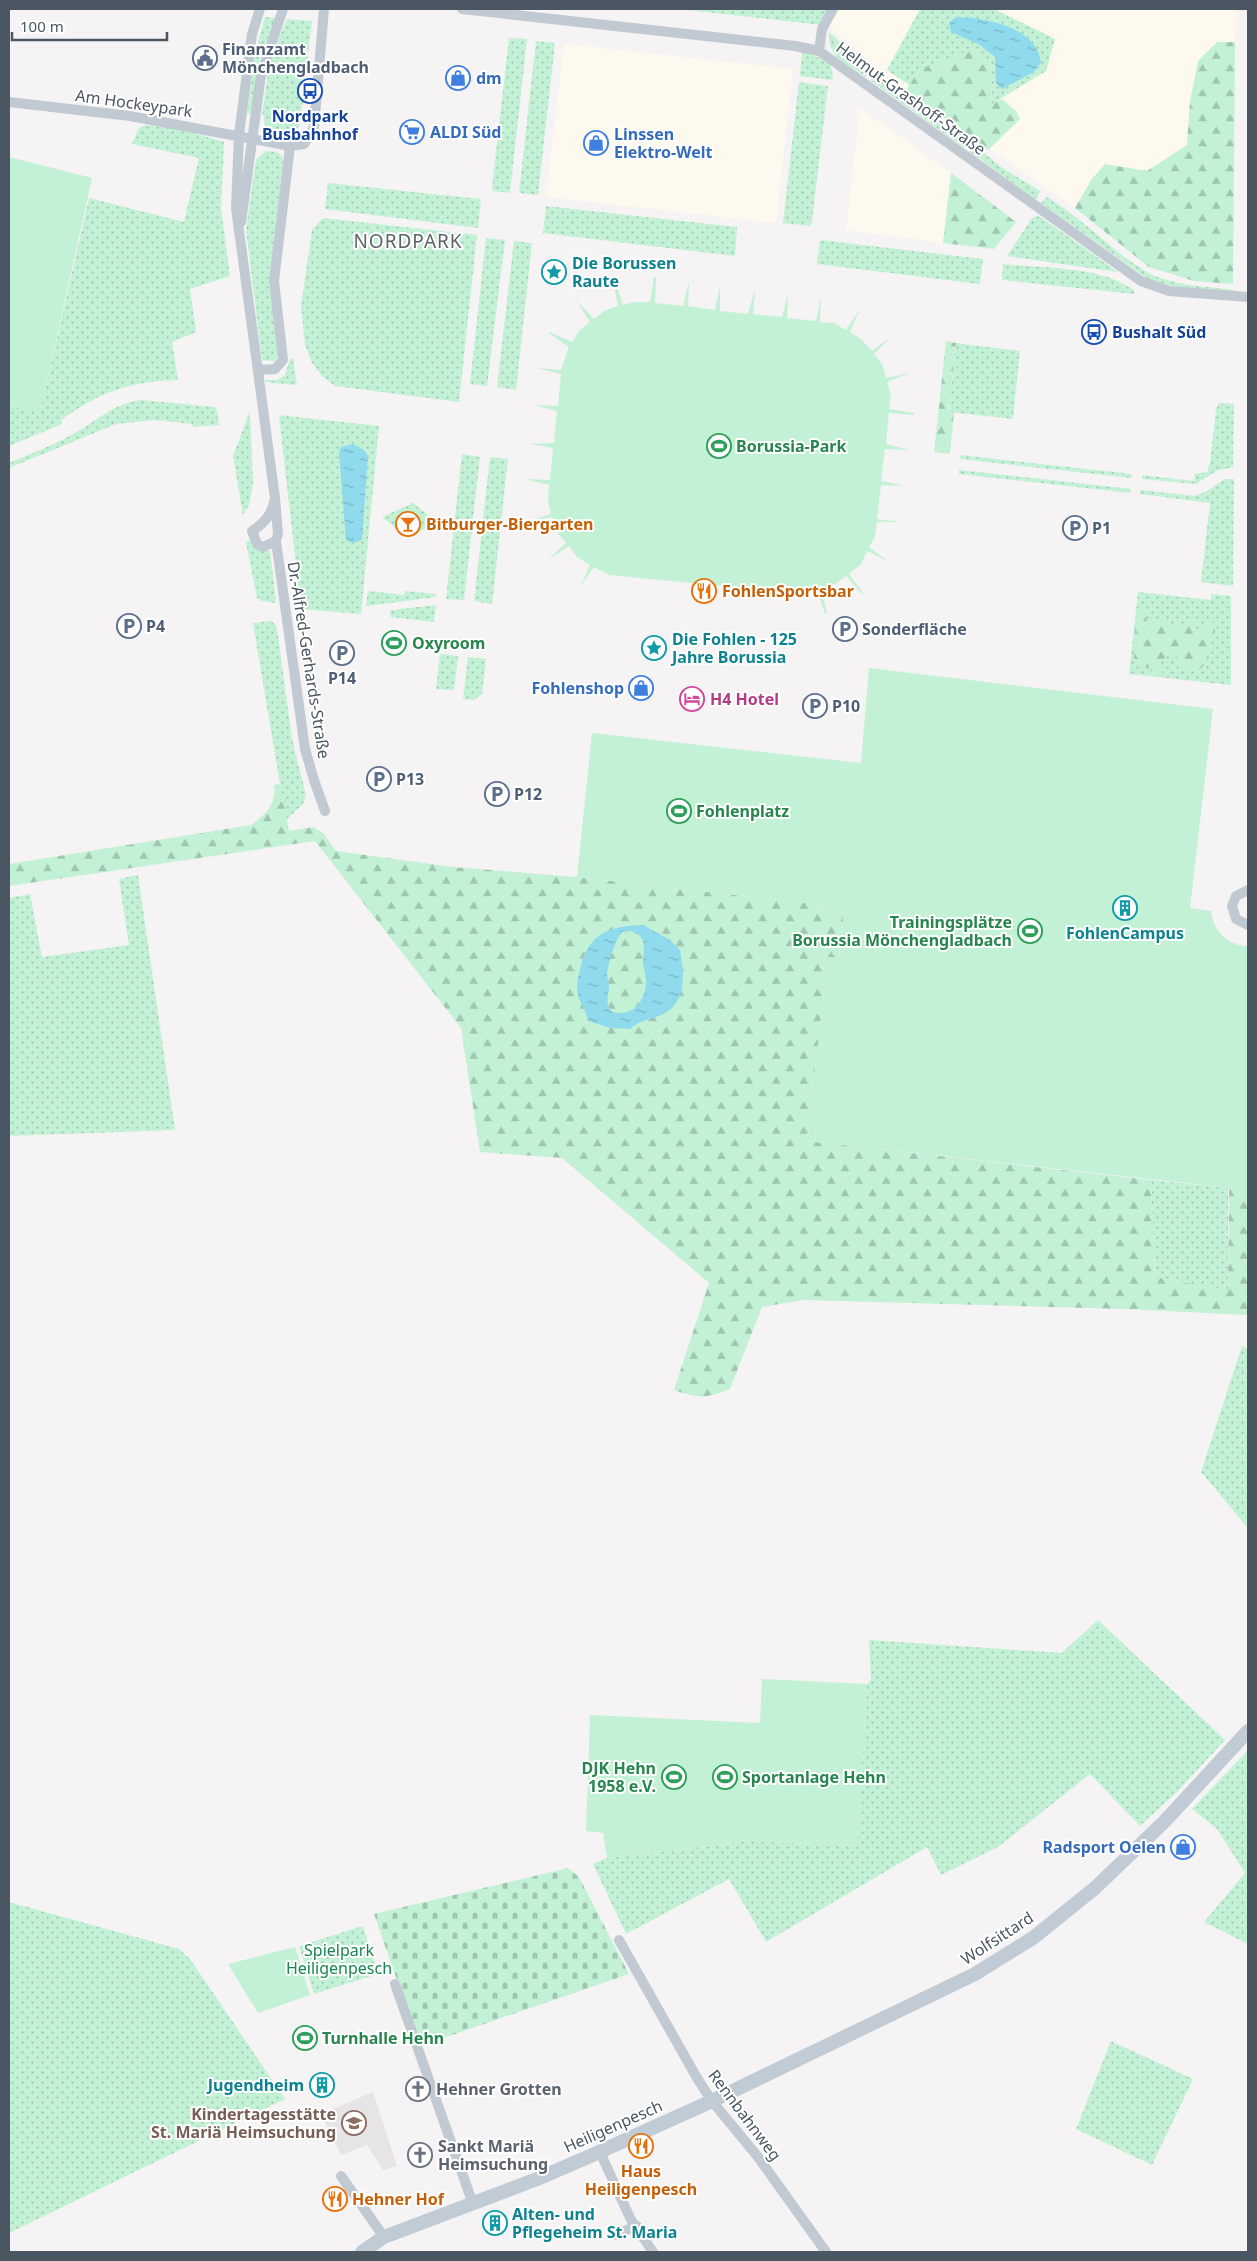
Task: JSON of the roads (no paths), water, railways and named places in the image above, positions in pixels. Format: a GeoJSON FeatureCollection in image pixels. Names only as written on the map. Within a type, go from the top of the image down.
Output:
{"type":"FeatureCollection","features":[{"type":"Feature","properties":{"kind":"street","name":"Dr.-Alfred-Gerhards-Straße"},"geometry":{"type":"LineString","coordinates":[[260,9],[252,34],[239,135],[236,208],[275,498],[278,534],[276,541],[300,719],[314,780],[325,811]]}},
{"type":"Feature","properties":{"kind":"street","name":"Dr.-Alfred-Gerhards-Straße"},"geometry":{"type":"LineString","coordinates":[[239,235],[261,75],[283,9]]}},
{"type":"Feature","properties":{"kind":"street"},"geometry":{"type":"LineString","coordinates":[[253,140],[290,146],[304,144],[314,128],[324,9]]}},
{"type":"Feature","properties":{"kind":"street","name":"Helmut-Grashoff-Straße"},"geometry":{"type":"LineString","coordinates":[[462,9],[795,46],[819,51],[1141,281],[1169,291],[1248,297]]}},
{"type":"Feature","properties":{"kind":"street"},"geometry":{"type":"LineString","coordinates":[[819,51],[822,29],[833,9]]}},
{"type":"Feature","properties":{"kind":"street","name":"Am Hockeypark"},"geometry":{"type":"LineString","coordinates":[[9,102],[130,116],[239,135],[253,140]]}},
{"type":"Feature","properties":{"kind":"street"},"geometry":{"type":"LineString","coordinates":[[258,370],[275,369],[283,360],[274,281],[290,146]]}},
{"type":"Feature","properties":{"kind":"street","name":"Dr.-Alfred-Gerhards-Straße"},"geometry":{"type":"LineString","coordinates":[[275,498],[269,516],[262,525],[252,531],[257,544],[263,547],[276,541]]}},
{"type":"Feature","properties":{"kind":"street"},"geometry":{"type":"LineString","coordinates":[[1247,887],[1235,897],[1232,909],[1238,920],[1248,925]]}},
{"type":"Feature","properties":{"kind":"street","name":"Wolfsittard"},"geometry":{"type":"LineString","coordinates":[[712,2101],[975,1974],[1033,1938],[1095,1888],[1165,1821],[1248,1731]]}},
{"type":"Feature","properties":{"kind":"street","name":"Rennbahnweg"},"geometry":{"type":"LineString","coordinates":[[619,1940],[712,2101],[758,2157],[826,2252]]}},
{"type":"Feature","properties":{"kind":"street"},"geometry":{"type":"LineString","coordinates":[[395,1984],[473,2204]]}},
{"type":"Feature","properties":{"kind":"street","name":"Heiligenpesch"},"geometry":{"type":"LineString","coordinates":[[362,2252],[384,2237],[473,2204],[600,2152],[712,2101]]}},
{"type":"Feature","properties":{"kind":"street"},"geometry":{"type":"LineString","coordinates":[[600,2152],[623,2203],[653,2252]]}},
{"type":"Feature","properties":{"kind":"street"},"geometry":{"type":"LineString","coordinates":[[341,2176],[384,2237]]}},
{"type":"Feature","properties":{"kind":"street"},"geometry":{"type":"LineString","coordinates":[[614,2235],[636,2226]]}},
{"type":"Feature","properties":{"kind":"water"},"geometry":{"type":"Polygon","coordinates":[[[956,17],[988,21],[1021,33],[1036,48],[1041,63],[1034,72],[1002,89],[996,83],[995,57],[980,45],[951,32],[949,23],[956,17]]]}},
{"type":"Feature","properties":{"kind":"water"},"geometry":{"type":"Polygon","coordinates":[[[353,444],[364,450],[368,456],[362,540],[353,543],[346,540],[339,453],[341,447],[353,444]]]}},
{"type":"Feature","properties":{"kind":"water"},"geometry":{"type":"Polygon","coordinates":[[[643,925],[670,940],[680,950],[683,977],[680,995],[670,1010],[641,1022],[630,1029],[611,1028],[588,1021],[577,989],[584,957],[589,947],[602,934],[620,927],[643,925]],[[631,931],[622,932],[611,957],[607,974],[609,986],[608,1002],[612,1012],[620,1013],[632,1010],[644,995],[646,980],[643,964],[644,944],[638,934],[631,931]]]}},
{"type":"Feature","properties":{"kind":"place","name":"Finanzamt Mönchengladbach"},"geometry":{"type":"Point","coordinates":[205,58]}},
{"type":"Feature","properties":{"kind":"place","name":"dm"},"geometry":{"type":"Point","coordinates":[458,78]}},
{"type":"Feature","properties":{"kind":"place","name":"Nordpark Busbahnhof"},"geometry":{"type":"Point","coordinates":[310,91]}},
{"type":"Feature","properties":{"kind":"place","name":"ALDI Süd"},"geometry":{"type":"Point","coordinates":[412,132]}},
{"type":"Feature","properties":{"kind":"place","name":"Linssen Elektro-Welt"},"geometry":{"type":"Point","coordinates":[596,143]}},
{"type":"Feature","properties":{"kind":"place","name":"Die Borussen Raute"},"geometry":{"type":"Point","coordinates":[554,272]}},
{"type":"Feature","properties":{"kind":"place","name":"Bushalt Süd"},"geometry":{"type":"Point","coordinates":[1094,332]}},
{"type":"Feature","properties":{"kind":"place","name":"Borussia-Park"},"geometry":{"type":"Point","coordinates":[719,446]}},
{"type":"Feature","properties":{"kind":"place","name":"Bitburger-Biergarten"},"geometry":{"type":"Point","coordinates":[408,524]}},
{"type":"Feature","properties":{"kind":"place","name":"P1"},"geometry":{"type":"Point","coordinates":[1075,528]}},
{"type":"Feature","properties":{"kind":"place","name":"FohlenSportsbar"},"geometry":{"type":"Point","coordinates":[704,591]}},
{"type":"Feature","properties":{"kind":"place","name":"P4"},"geometry":{"type":"Point","coordinates":[129,626]}},
{"type":"Feature","properties":{"kind":"place","name":"Sonderfläche"},"geometry":{"type":"Point","coordinates":[845,629]}},
{"type":"Feature","properties":{"kind":"place","name":"Oxyroom"},"geometry":{"type":"Point","coordinates":[394,643]}},
{"type":"Feature","properties":{"kind":"place","name":"Die Fohlen - 125 Jahre Borussia"},"geometry":{"type":"Point","coordinates":[654,648]}},
{"type":"Feature","properties":{"kind":"place","name":"P14"},"geometry":{"type":"Point","coordinates":[342,653]}},
{"type":"Feature","properties":{"kind":"place","name":"Fohlenshop"},"geometry":{"type":"Point","coordinates":[641,688]}},
{"type":"Feature","properties":{"kind":"place","name":"H4 Hotel"},"geometry":{"type":"Point","coordinates":[692,699]}},
{"type":"Feature","properties":{"kind":"place","name":"P10"},"geometry":{"type":"Point","coordinates":[815,706]}},
{"type":"Feature","properties":{"kind":"place","name":"P13"},"geometry":{"type":"Point","coordinates":[379,779]}},
{"type":"Feature","properties":{"kind":"place","name":"P12"},"geometry":{"type":"Point","coordinates":[497,794]}},
{"type":"Feature","properties":{"kind":"place","name":"Fohlenplatz"},"geometry":{"type":"Point","coordinates":[679,811]}},
{"type":"Feature","properties":{"kind":"place","name":"FohlenCampus"},"geometry":{"type":"Point","coordinates":[1125,908]}},
{"type":"Feature","properties":{"kind":"place","name":"Trainingsplätze Borussia Mönchengladbach"},"geometry":{"type":"Point","coordinates":[1030,931]}},
{"type":"Feature","properties":{"kind":"place","name":"DJK Hehn 1958 e.V."},"geometry":{"type":"Point","coordinates":[674,1777]}},
{"type":"Feature","properties":{"kind":"place","name":"Sportanlage Hehn"},"geometry":{"type":"Point","coordinates":[725,1777]}},
{"type":"Feature","properties":{"kind":"place","name":"Radsport Oelen"},"geometry":{"type":"Point","coordinates":[1183,1847]}},
{"type":"Feature","properties":{"kind":"place","name":"Turnhalle Hehn"},"geometry":{"type":"Point","coordinates":[305,2038]}},
{"type":"Feature","properties":{"kind":"place","name":"Jugendheim"},"geometry":{"type":"Point","coordinates":[322,2085]}},
{"type":"Feature","properties":{"kind":"place","name":"Hehner Grotten"},"geometry":{"type":"Point","coordinates":[418,2089]}},
{"type":"Feature","properties":{"kind":"place","name":"Kindertagesstätte St. Mariä Heimsuchung"},"geometry":{"type":"Point","coordinates":[354,2123]}},
{"type":"Feature","properties":{"kind":"place","name":"Haus Heiligenpesch"},"geometry":{"type":"Point","coordinates":[641,2146]}},
{"type":"Feature","properties":{"kind":"place","name":"Sankt Mariä Heimsuchung"},"geometry":{"type":"Point","coordinates":[420,2155]}},
{"type":"Feature","properties":{"kind":"place","name":"Hehner Hof"},"geometry":{"type":"Point","coordinates":[335,2199]}},
{"type":"Feature","properties":{"kind":"place","name":"Alten- und Pflegeheim St. Maria"},"geometry":{"type":"Point","coordinates":[495,2223]}},
{"type":"Feature","properties":{"kind":"district","name":"NORDPARK"},"geometry":{"type":"Point","coordinates":[408,241]}},
{"type":"Feature","properties":{"kind":"park label","name":"Spielpark Heiligenpesch"},"geometry":{"type":"Point","coordinates":[339,1959]}}]}
